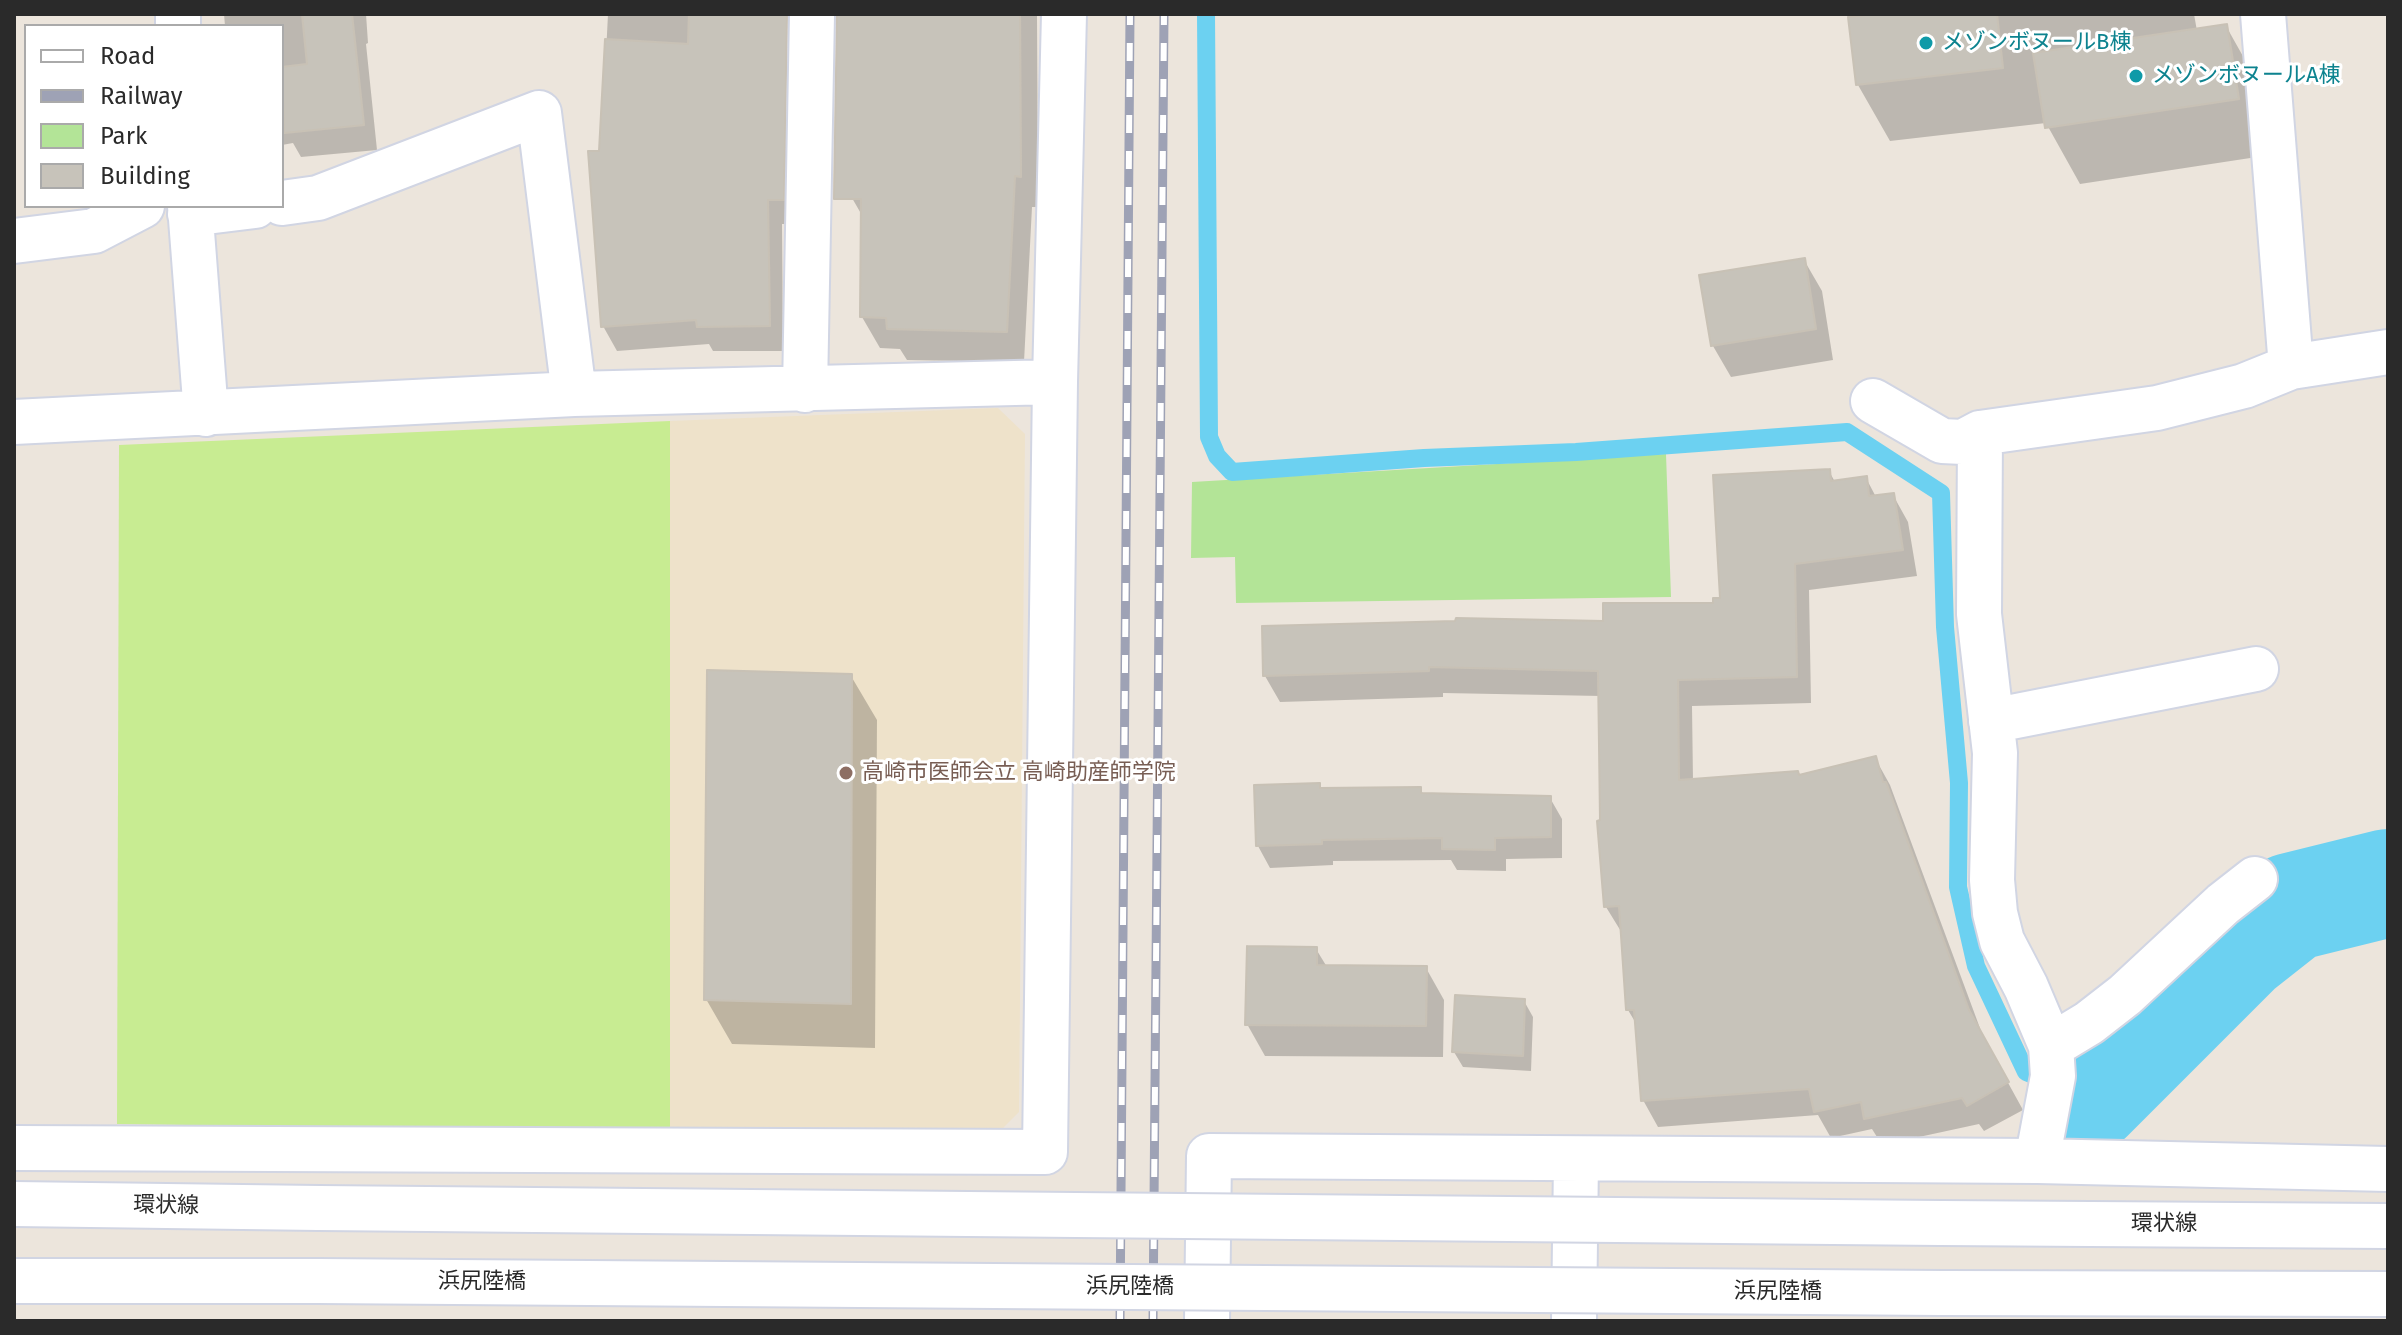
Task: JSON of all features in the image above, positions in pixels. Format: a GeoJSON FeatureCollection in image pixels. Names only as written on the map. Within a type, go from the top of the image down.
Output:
{"type":"FeatureCollection","features":[{"type":"Feature","properties":{"kind":"street"},"geometry":{"type":"LineString","coordinates":[[805,390],[812,14]]}},
{"type":"Feature","properties":{"kind":"street"},"geometry":{"type":"LineString","coordinates":[[14,1148],[1045,1152],[1055,382],[1064,14]]}},
{"type":"Feature","properties":{"kind":"street"},"geometry":{"type":"LineString","coordinates":[[2263,14],[2291,367]]}},
{"type":"Feature","properties":{"kind":"street"},"geometry":{"type":"LineString","coordinates":[[284,203],[318,198],[539,113],[574,394]]}},
{"type":"Feature","properties":{"kind":"street"},"geometry":{"type":"LineString","coordinates":[[14,241],[94,231],[138,208]]}},
{"type":"Feature","properties":{"kind":"street"},"geometry":{"type":"LineString","coordinates":[[206,414],[190,210],[222,208]]}},
{"type":"Feature","properties":{"kind":"street"},"geometry":{"type":"LineString","coordinates":[[1873,401],[1942,441],[1963,442],[1980,433],[2157,408],[2244,386],[2291,367],[2388,352]]}},
{"type":"Feature","properties":{"kind":"street"},"geometry":{"type":"LineString","coordinates":[[14,422],[574,394],[1055,382]]}},
{"type":"Feature","properties":{"kind":"street"},"geometry":{"type":"LineString","coordinates":[[1980,433],[1979,614],[1995,753],[1992,880],[1995,913],[2002,941],[2051,1046],[2053,1076],[2037,1161]]}},
{"type":"Feature","properties":{"kind":"street"},"geometry":{"type":"LineString","coordinates":[[1991,721],[2256,669]]}},
{"type":"Feature","properties":{"kind":"street"},"geometry":{"type":"LineString","coordinates":[[2051,1046],[2089,1023],[2125,995],[2223,904],[2255,879]]}},
{"type":"Feature","properties":{"kind":"street"},"geometry":{"type":"LineString","coordinates":[[1207,1321],[1209,1156],[2037,1161],[2388,1169]]}},
{"type":"Feature","properties":{"kind":"street"},"geometry":{"type":"LineString","coordinates":[[1574,1321],[1576,1159]]}},
{"type":"Feature","properties":{"kind":"street","name":"環状線"},"geometry":{"type":"LineString","coordinates":[[14,1204],[2388,1226]]}},
{"type":"Feature","properties":{"kind":"street","name":"浜尻陸橋"},"geometry":{"type":"LineString","coordinates":[[14,1281],[2388,1294]]}},
{"type":"Feature","properties":{"kind":"shaded area","name":"高崎市医師会立 高崎助産師学院"},"geometry":{"type":"Polygon","coordinates":[[[998,408],[1025,434],[1019,1112],[995,1136],[670,1132],[670,421],[998,408]]]}},
{"type":"Feature","properties":{"kind":"green space"},"geometry":{"type":"Polygon","coordinates":[[[670,421],[670,1132],[117,1124],[119,445],[670,421]]]}},
{"type":"Feature","properties":{"kind":"green space"},"geometry":{"type":"Polygon","coordinates":[[[1666,454],[1671,597],[1236,603],[1235,557],[1191,558],[1192,482],[1666,454]]]}},
{"type":"Feature","properties":{"kind":"building"},"geometry":{"type":"Polygon","coordinates":[[[302,14],[352,14],[364,125],[284,133],[284,67],[307,64],[302,14]]]}},
{"type":"Feature","properties":{"kind":"building"},"geometry":{"type":"Polygon","coordinates":[[[689,14],[787,14],[784,200],[768,200],[770,326],[697,327],[696,320],[601,327],[588,151],[599,151],[605,39],[688,44],[689,14]]]}},
{"type":"Feature","properties":{"kind":"building"},"geometry":{"type":"Polygon","coordinates":[[[837,14],[1020,14],[1021,177],[1015,176],[1007,332],[887,329],[886,318],[860,317],[861,199],[834,199],[837,14]]]}},
{"type":"Feature","properties":{"kind":"building","name":"メゾンボヌールB棟"},"geometry":{"type":"Polygon","coordinates":[[[1874,14],[1997,14],[2003,68],[1856,85],[1848,17],[1874,14]]]}},
{"type":"Feature","properties":{"kind":"building","name":"メゾンボヌールA棟"},"geometry":{"type":"Polygon","coordinates":[[[2227,24],[2239,99],[2045,128],[2033,53],[2227,24]]]}},
{"type":"Feature","properties":{"kind":"building"},"geometry":{"type":"Polygon","coordinates":[[[1805,258],[1816,329],[1711,346],[1699,275],[1805,258]]]}},
{"type":"Feature","properties":{"kind":"building"},"geometry":{"type":"Polygon","coordinates":[[[1830,469],[1831,481],[1867,476],[1869,496],[1894,493],[1903,550],[1795,564],[1797,677],[1678,680],[1679,780],[1798,771],[1799,775],[1876,756],[1969,1010],[2009,1082],[1967,1106],[1962,1098],[1864,1119],[1861,1102],[1814,1112],[1809,1089],[1641,1101],[1634,1010],[1626,1010],[1619,906],[1604,907],[1597,821],[1600,820],[1598,671],[1429,667],[1429,671],[1263,676],[1262,626],[1455,621],[1456,618],[1603,621],[1603,603],[1713,603],[1713,598],[1720,598],[1713,475],[1830,469]]]}},
{"type":"Feature","properties":{"kind":"building"},"geometry":{"type":"Polygon","coordinates":[[[707,670],[852,674],[851,1004],[704,1000],[707,670]]]}},
{"type":"Feature","properties":{"kind":"building"},"geometry":{"type":"Polygon","coordinates":[[[1320,783],[1320,788],[1421,787],[1421,793],[1551,796],[1551,837],[1495,838],[1495,850],[1442,849],[1442,838],[1322,840],[1322,844],[1256,846],[1254,785],[1320,783]]]}},
{"type":"Feature","properties":{"kind":"building"},"geometry":{"type":"Polygon","coordinates":[[[1247,946],[1317,947],[1317,965],[1427,966],[1426,1026],[1245,1025],[1247,946]]]}},
{"type":"Feature","properties":{"kind":"building"},"geometry":{"type":"Polygon","coordinates":[[[1455,995],[1525,999],[1523,1056],[1452,1052],[1455,995]]]}},
{"type":"Feature","properties":{"kind":"waterway"},"geometry":{"type":"LineString","coordinates":[[1206,14],[1209,437],[1217,456],[1232,472],[1847,432],[1941,493],[1945,627],[1959,783],[1958,887],[1976,966],[2026,1072],[2089,1098]]}},
{"type":"Feature","properties":{"kind":"waterway"},"geometry":{"type":"LineString","coordinates":[[2089,1098],[2239,948],[2291,907],[2388,883]]}},
{"type":"Feature","properties":{"kind":"railway"},"geometry":{"type":"LineString","coordinates":[[1120,1321],[1130,14]]}},
{"type":"Feature","properties":{"kind":"railway"},"geometry":{"type":"LineString","coordinates":[[1153,1321],[1164,14]]}},
{"type":"Feature","properties":{"kind":"place","name":"メゾンボヌールB棟"},"geometry":{"type":"Point","coordinates":[1926,43]}},
{"type":"Feature","properties":{"kind":"place","name":"メゾンボヌールA棟"},"geometry":{"type":"Point","coordinates":[2136,76]}},
{"type":"Feature","properties":{"kind":"place","name":"高崎市医師会立 高崎助産師学院"},"geometry":{"type":"Point","coordinates":[846,773]}}]}
